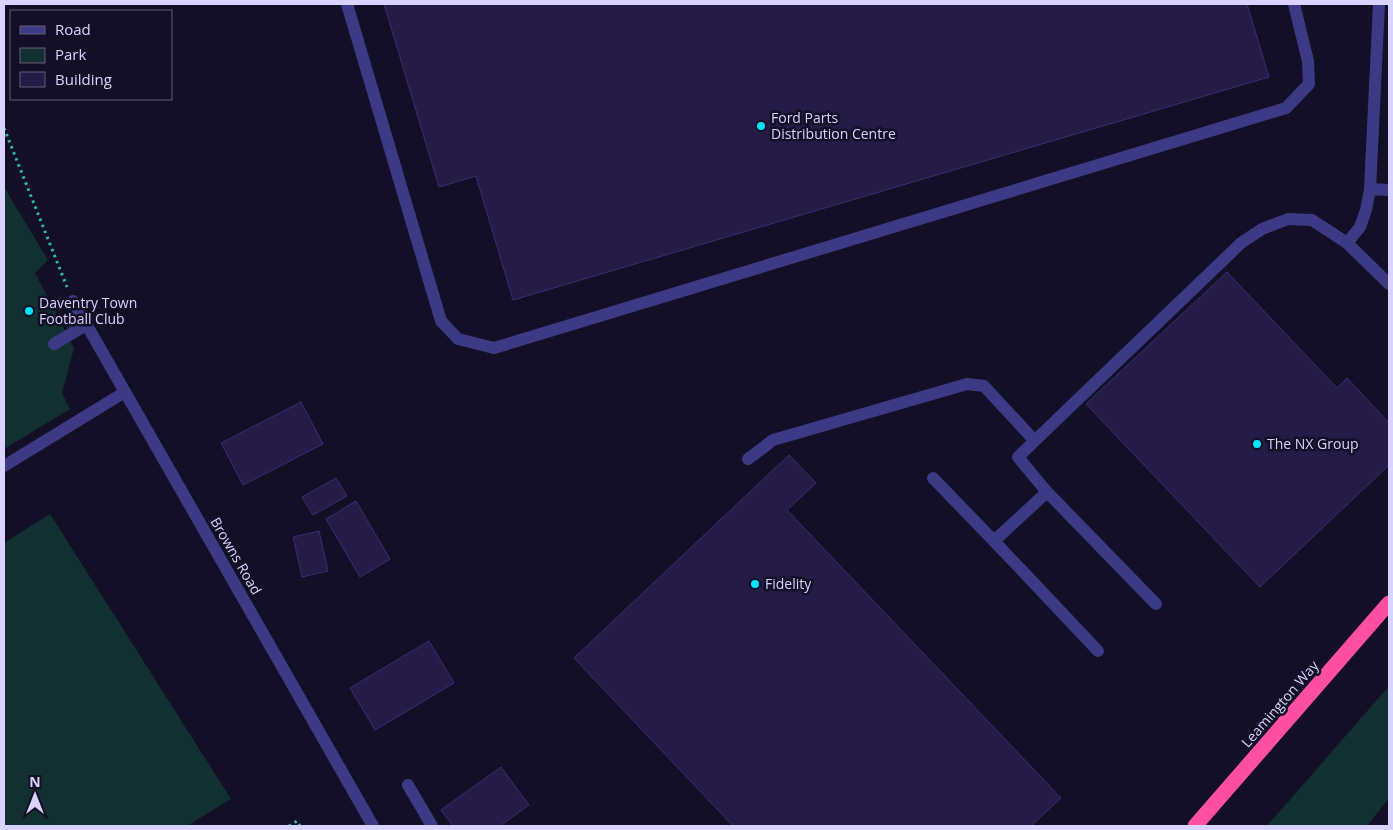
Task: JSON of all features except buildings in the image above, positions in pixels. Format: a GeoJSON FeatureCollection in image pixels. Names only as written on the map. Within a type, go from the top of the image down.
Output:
{"type":"FeatureCollection","features":[{"type":"Feature","properties":{"kind":"highway","name":"Leamington Way"},"geometry":{"type":"LineString","coordinates":[[1195,826],[1389,603]]}},
{"type":"Feature","properties":{"kind":"street"},"geometry":{"type":"LineString","coordinates":[[348,4],[441,321],[458,339],[494,348],[1286,108],[1309,84],[1308,61],[1294,4]]}},
{"type":"Feature","properties":{"kind":"street"},"geometry":{"type":"LineString","coordinates":[[1346,243],[1360,227],[1370,189],[1379,4]]}},
{"type":"Feature","properties":{"kind":"street"},"geometry":{"type":"LineString","coordinates":[[1370,189],[1389,190]]}},
{"type":"Feature","properties":{"kind":"street"},"geometry":{"type":"LineString","coordinates":[[1156,604],[1047,492],[1018,456],[1241,243],[1262,229],[1288,219],[1312,220],[1346,243],[1389,284]]}},
{"type":"Feature","properties":{"kind":"street","name":"Browns Road"},"geometry":{"type":"LineString","coordinates":[[72,301],[373,826]]}},
{"type":"Feature","properties":{"kind":"street"},"geometry":{"type":"LineString","coordinates":[[54,344],[86,326]]}},
{"type":"Feature","properties":{"kind":"street"},"geometry":{"type":"LineString","coordinates":[[748,459],[773,440],[967,384],[984,386],[1034,440]]}},
{"type":"Feature","properties":{"kind":"street"},"geometry":{"type":"LineString","coordinates":[[4,466],[124,392]]}},
{"type":"Feature","properties":{"kind":"street"},"geometry":{"type":"LineString","coordinates":[[933,478],[1098,651]]}},
{"type":"Feature","properties":{"kind":"street"},"geometry":{"type":"LineString","coordinates":[[994,540],[1047,492]]}},
{"type":"Feature","properties":{"kind":"street"},"geometry":{"type":"LineString","coordinates":[[408,785],[432,826]]}},
{"type":"Feature","properties":{"kind":"path"},"geometry":{"type":"LineString","coordinates":[[4,128],[72,301]]}},
{"type":"Feature","properties":{"kind":"path"},"geometry":{"type":"LineString","coordinates":[[288,826],[297,821],[300,826]]}},
{"type":"Feature","properties":{"kind":"green space","name":"Daventry Town Football Club"},"geometry":{"type":"Polygon","coordinates":[[[4,187],[48,260],[35,273],[74,348],[62,393],[70,409],[4,449],[4,187]]]}},
{"type":"Feature","properties":{"kind":"green space"},"geometry":{"type":"Polygon","coordinates":[[[50,514],[231,799],[187,826],[4,826],[4,543],[50,514]]]}},
{"type":"Feature","properties":{"kind":"green space"},"geometry":{"type":"Polygon","coordinates":[[[1389,686],[1389,798],[1367,826],[1267,826],[1389,686]]]}},
{"type":"Feature","properties":{"kind":"place","name":"Ford Parts Distribution Centre"},"geometry":{"type":"Point","coordinates":[761,126]}},
{"type":"Feature","properties":{"kind":"place","name":"Daventry Town Football Club"},"geometry":{"type":"Point","coordinates":[29,311]}},
{"type":"Feature","properties":{"kind":"place","name":"The NX Group"},"geometry":{"type":"Point","coordinates":[1257,444]}},
{"type":"Feature","properties":{"kind":"place","name":"Fidelity"},"geometry":{"type":"Point","coordinates":[755,584]}}]}
